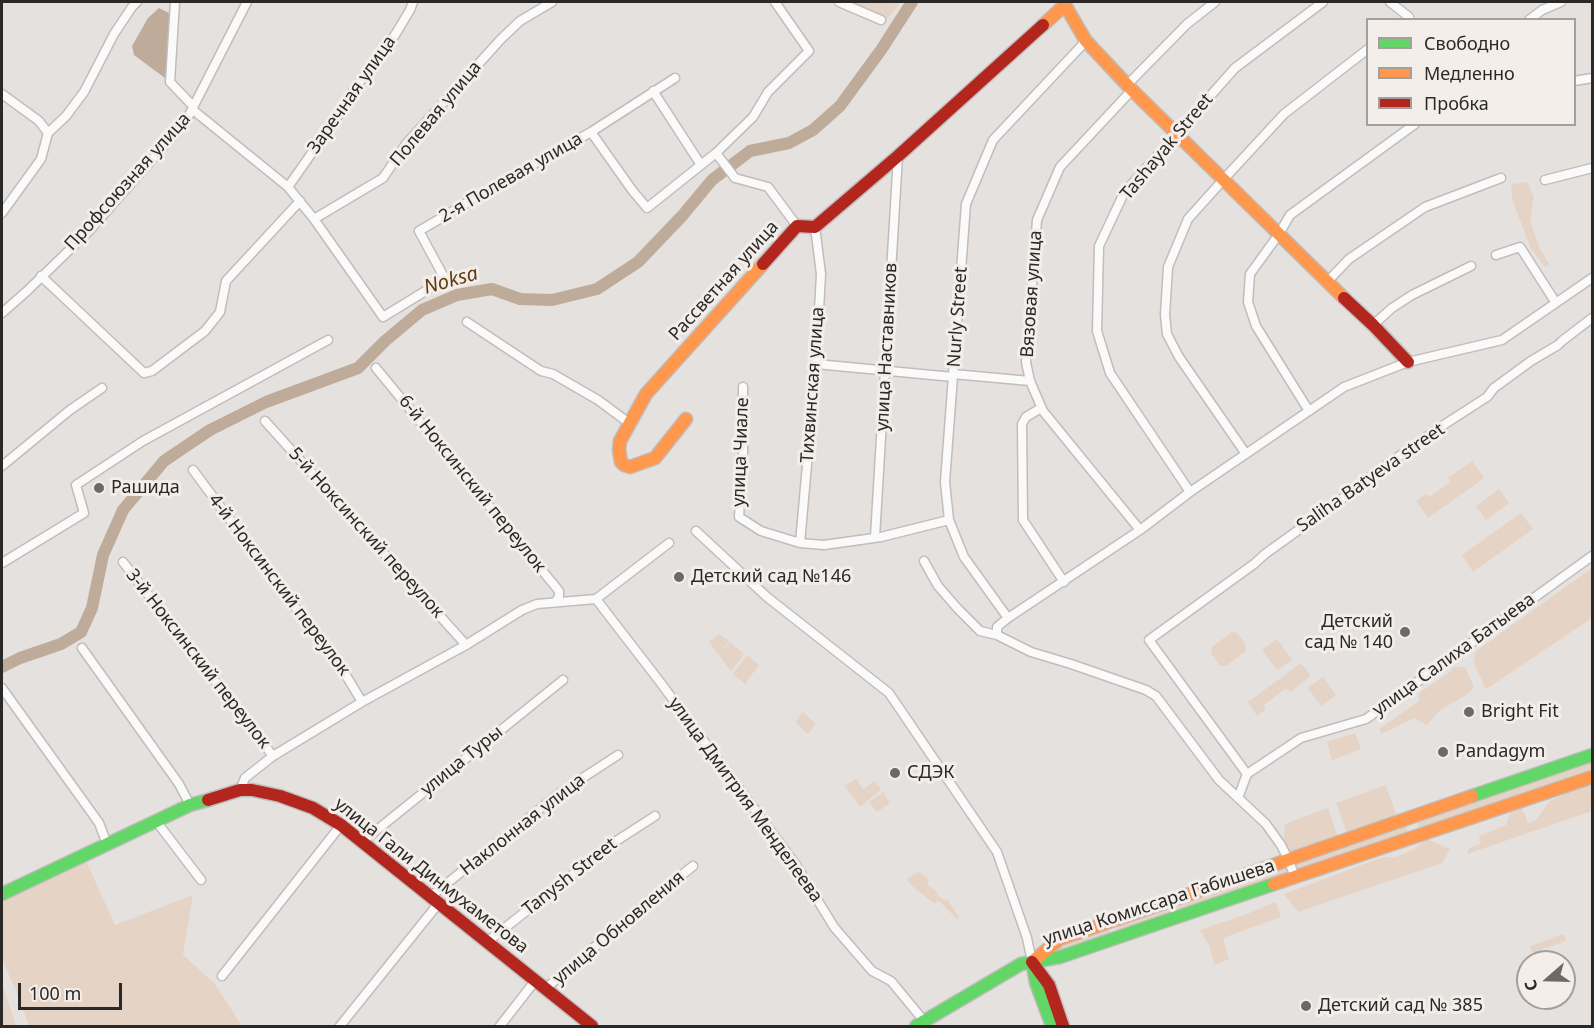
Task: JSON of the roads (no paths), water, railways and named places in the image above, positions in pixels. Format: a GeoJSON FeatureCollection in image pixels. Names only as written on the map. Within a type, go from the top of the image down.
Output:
{"type":"FeatureCollection","features":[{"type":"Feature","properties":{"kind":"street"},"geometry":{"type":"LineString","coordinates":[[2,213],[41,159],[48,133],[66,116],[84,92],[114,34],[138,2]]}},
{"type":"Feature","properties":{"kind":"street"},"geometry":{"type":"LineString","coordinates":[[175,2],[170,82],[192,105],[193,110],[288,187],[314,219]]}},
{"type":"Feature","properties":{"kind":"street","name":"Профсоюзная улица"},"geometry":{"type":"LineString","coordinates":[[2,313],[89,231],[186,121],[247,2]]}},
{"type":"Feature","properties":{"kind":"street","name":"Заречная улица"},"geometry":{"type":"LineString","coordinates":[[288,187],[355,88],[395,35],[413,2]]}},
{"type":"Feature","properties":{"kind":"street","name":"Полевая улица"},"geometry":{"type":"LineString","coordinates":[[314,219],[383,178],[406,144],[501,39],[520,21],[552,2]]}},
{"type":"Feature","properties":{"kind":"street","name":"2-я Полевая улица"},"geometry":{"type":"LineString","coordinates":[[314,219],[382,317],[445,279],[419,231],[591,132],[647,208],[716,153],[753,117],[768,92],[810,51],[775,2]]}},
{"type":"Feature","properties":{"kind":"street"},"geometry":{"type":"LineString","coordinates":[[839,2],[881,20]]}},
{"type":"Feature","properties":{"kind":"street","name":"Вязовая улица"},"geometry":{"type":"LineString","coordinates":[[1140,530],[1042,411],[1030,381],[1026,362],[1037,220],[1060,167],[1187,24],[1215,2]]}},
{"type":"Feature","properties":{"kind":"street","name":"Tashayak Street"},"geometry":{"type":"LineString","coordinates":[[1190,492],[1110,374],[1097,331],[1099,246],[1124,193],[1235,68],[1323,2]]}},
{"type":"Feature","properties":{"kind":"street"},"geometry":{"type":"LineString","coordinates":[[1390,2],[1407,18]]}},
{"type":"Feature","properties":{"kind":"street"},"geometry":{"type":"LineString","coordinates":[[1531,18],[1542,10],[1561,2]]}},
{"type":"Feature","properties":{"kind":"street"},"geometry":{"type":"LineString","coordinates":[[815,227],[898,156],[1065,5],[1086,40],[1130,88],[1408,362]]}},
{"type":"Feature","properties":{"kind":"street","name":"Nurly Street"},"geometry":{"type":"LineString","coordinates":[[1008,618],[964,557],[949,520],[945,482],[966,204],[993,140],[1086,40]]}},
{"type":"Feature","properties":{"kind":"street"},"geometry":{"type":"LineString","coordinates":[[1245,454],[1179,357],[1167,334],[1165,315],[1168,267],[1188,219],[1223,180],[1284,114],[1366,51]]}},
{"type":"Feature","properties":{"kind":"street"},"geometry":{"type":"LineString","coordinates":[[591,132],[675,78]]}},
{"type":"Feature","properties":{"kind":"street"},"geometry":{"type":"LineString","coordinates":[[1576,81],[1593,78]]}},
{"type":"Feature","properties":{"kind":"street"},"geometry":{"type":"LineString","coordinates":[[653,92],[701,165]]}},
{"type":"Feature","properties":{"kind":"street"},"geometry":{"type":"LineString","coordinates":[[2,94],[39,121],[48,133]]}},
{"type":"Feature","properties":{"kind":"street"},"geometry":{"type":"LineString","coordinates":[[1310,411],[1256,326],[1248,302],[1250,274],[1290,215],[1412,126]]}},
{"type":"Feature","properties":{"kind":"street"},"geometry":{"type":"LineString","coordinates":[[716,153],[735,178],[768,187],[797,226]]}},
{"type":"Feature","properties":{"kind":"street","name":"улица Наставников"},"geometry":{"type":"LineString","coordinates":[[875,537],[898,156]]}},
{"type":"Feature","properties":{"kind":"street"},"geometry":{"type":"LineString","coordinates":[[1545,180],[1593,168]]}},
{"type":"Feature","properties":{"kind":"street"},"geometry":{"type":"LineString","coordinates":[[1327,282],[1349,259],[1425,207],[1501,178]]}},
{"type":"Feature","properties":{"kind":"street"},"geometry":{"type":"LineString","coordinates":[[41,276],[144,373],[152,371],[205,331],[220,312],[226,281],[300,201]]}},
{"type":"Feature","properties":{"kind":"street","name":"Рассветная улица"},"geometry":{"type":"LineString","coordinates":[[686,419],[654,458],[630,467],[621,462],[620,441],[646,394],[797,226],[815,227]]}},
{"type":"Feature","properties":{"kind":"street","name":"Тихвинская улица"},"geometry":{"type":"LineString","coordinates":[[800,543],[816,364],[820,274],[815,227]]}},
{"type":"Feature","properties":{"kind":"street"},"geometry":{"type":"LineString","coordinates":[[1496,255],[1520,247],[1556,303]]}},
{"type":"Feature","properties":{"kind":"street"},"geometry":{"type":"LineString","coordinates":[[1373,325],[1412,295],[1470,266]]}},
{"type":"Feature","properties":{"kind":"street"},"geometry":{"type":"LineString","coordinates":[[997,635],[998,627],[1008,618],[1140,530],[1190,492],[1344,387],[1408,362],[1502,340],[1593,278]]}},
{"type":"Feature","properties":{"kind":"street"},"geometry":{"type":"LineString","coordinates":[[1238,798],[1247,774],[1149,640],[1355,491],[1368,478],[1487,397],[1492,390],[1593,318]]}},
{"type":"Feature","properties":{"kind":"street"},"geometry":{"type":"LineString","coordinates":[[467,321],[541,371],[554,374],[598,400],[629,423]]}},
{"type":"Feature","properties":{"kind":"street"},"geometry":{"type":"LineString","coordinates":[[2,563],[84,513],[76,485],[143,441],[328,340]]}},
{"type":"Feature","properties":{"kind":"street"},"geometry":{"type":"LineString","coordinates":[[816,364],[1030,381]]}},
{"type":"Feature","properties":{"kind":"street","name":"6-й Ноксинский переулок"},"geometry":{"type":"LineString","coordinates":[[376,368],[559,591],[559,597],[555,602]]}},
{"type":"Feature","properties":{"kind":"street","name":"улица Чиале"},"geometry":{"type":"LineString","coordinates":[[743,387],[743,454],[739,517],[761,531],[800,543]]}},
{"type":"Feature","properties":{"kind":"street"},"geometry":{"type":"LineString","coordinates":[[2,466],[70,410],[102,388]]}},
{"type":"Feature","properties":{"kind":"street"},"geometry":{"type":"LineString","coordinates":[[1041,408],[1026,417],[1022,424],[1023,520],[1064,582]]}},
{"type":"Feature","properties":{"kind":"street","name":"5-й Ноксинский переулок"},"geometry":{"type":"LineString","coordinates":[[265,421],[466,645]]}},
{"type":"Feature","properties":{"kind":"street","name":"4-й Ноксинский переулок"},"geometry":{"type":"LineString","coordinates":[[193,470],[348,677],[362,702]]}},
{"type":"Feature","properties":{"kind":"street"},"geometry":{"type":"LineString","coordinates":[[800,543],[824,545],[875,537],[949,520]]}},
{"type":"Feature","properties":{"kind":"street"},"geometry":{"type":"LineString","coordinates":[[696,531],[767,597],[888,692],[997,852],[1027,938],[1036,983],[1052,1026]]}},
{"type":"Feature","properties":{"kind":"street"},"geometry":{"type":"LineString","coordinates":[[240,790],[245,778],[273,756],[362,702],[466,645],[522,610],[537,604],[596,599],[669,543]]}},
{"type":"Feature","properties":{"kind":"street","name":"улица Салиха Батыева"},"geometry":{"type":"LineString","coordinates":[[1247,774],[1301,738],[1366,718],[1593,556]]}},
{"type":"Feature","properties":{"kind":"street"},"geometry":{"type":"LineString","coordinates":[[924,561],[938,586],[980,631],[997,635],[1031,652],[1151,692],[1156,696],[1219,780],[1266,824],[1288,859],[1294,877]]}},
{"type":"Feature","properties":{"kind":"street","name":"3-й Ноксинский переулок"},"geometry":{"type":"LineString","coordinates":[[123,562],[273,756]]}},
{"type":"Feature","properties":{"kind":"street","name":"улица Дмитрия Менделеева"},"geometry":{"type":"LineString","coordinates":[[596,599],[796,865],[834,927],[872,971],[891,981],[920,1024]]}},
{"type":"Feature","properties":{"kind":"street"},"geometry":{"type":"LineString","coordinates":[[82,648],[179,784],[190,805]]}},
{"type":"Feature","properties":{"kind":"street","name":"улица Туры"},"geometry":{"type":"LineString","coordinates":[[362,843],[562,680]]}},
{"type":"Feature","properties":{"kind":"street"},"geometry":{"type":"LineString","coordinates":[[2,688],[99,823],[107,844]]}},
{"type":"Feature","properties":{"kind":"street","name":"Наклонная улица"},"geometry":{"type":"LineString","coordinates":[[340,1026],[434,900],[561,792],[618,755]]}},
{"type":"Feature","properties":{"kind":"street","name":"улица Комиссара Габишева"},"geometry":{"type":"LineString","coordinates":[[1032,962],[1060,939],[1593,755]]}},
{"type":"Feature","properties":{"kind":"street","name":"улица Комиссара Габишева"},"geometry":{"type":"LineString","coordinates":[[1032,962],[1060,957],[1593,777]]}},
{"type":"Feature","properties":{"kind":"street","name":"улица Гали Динмухаметова"},"geometry":{"type":"LineString","coordinates":[[2,894],[190,805],[240,790],[280,796],[313,808],[341,825],[592,1026]]}},
{"type":"Feature","properties":{"kind":"street","name":"Tanysh Street"},"geometry":{"type":"LineString","coordinates":[[487,942],[610,845],[655,816]]}},
{"type":"Feature","properties":{"kind":"street"},"geometry":{"type":"LineString","coordinates":[[1408,819],[1415,837]]}},
{"type":"Feature","properties":{"kind":"street"},"geometry":{"type":"LineString","coordinates":[[156,821],[201,880]]}},
{"type":"Feature","properties":{"kind":"street"},"geometry":{"type":"LineString","coordinates":[[222,976],[341,825]]}},
{"type":"Feature","properties":{"kind":"street","name":"улица Обновления"},"geometry":{"type":"LineString","coordinates":[[500,1026],[540,985],[693,866]]}},
{"type":"Feature","properties":{"kind":"street"},"geometry":{"type":"LineString","coordinates":[[1108,922],[1114,939]]}},
{"type":"Feature","properties":{"kind":"street"},"geometry":{"type":"LineString","coordinates":[[920,1024],[1021,964],[1032,962]]}},
{"type":"Feature","properties":{"kind":"street"},"geometry":{"type":"LineString","coordinates":[[1032,962],[1049,985],[1063,1026]]}},
{"type":"Feature","properties":{"kind":"waterway","name":"Noksa"},"geometry":{"type":"LineString","coordinates":[[2,667],[20,658],[61,644],[81,632],[92,608],[103,555],[123,510],[164,461],[210,430],[266,402],[358,368],[385,341],[422,310],[457,295],[492,289],[520,299],[552,300],[597,289],[638,262],[682,216],[712,180],[750,151],[789,143],[813,130],[840,106],[881,50],[912,2]]}},
{"type":"Feature","properties":{"kind":"place","name":"Рашида"},"geometry":{"type":"Point","coordinates":[99,488]}},
{"type":"Feature","properties":{"kind":"place","name":"Детский сад №146"},"geometry":{"type":"Point","coordinates":[679,577]}},
{"type":"Feature","properties":{"kind":"place","name":"Детский сад № 140"},"geometry":{"type":"Point","coordinates":[1405,632]}},
{"type":"Feature","properties":{"kind":"place","name":"Bright Fit"},"geometry":{"type":"Point","coordinates":[1469,712]}},
{"type":"Feature","properties":{"kind":"place","name":"Pandagym"},"geometry":{"type":"Point","coordinates":[1443,752]}},
{"type":"Feature","properties":{"kind":"place","name":"СДЭК"},"geometry":{"type":"Point","coordinates":[895,773]}},
{"type":"Feature","properties":{"kind":"place","name":"Детский сад № 385"},"geometry":{"type":"Point","coordinates":[1306,1006]}}]}
